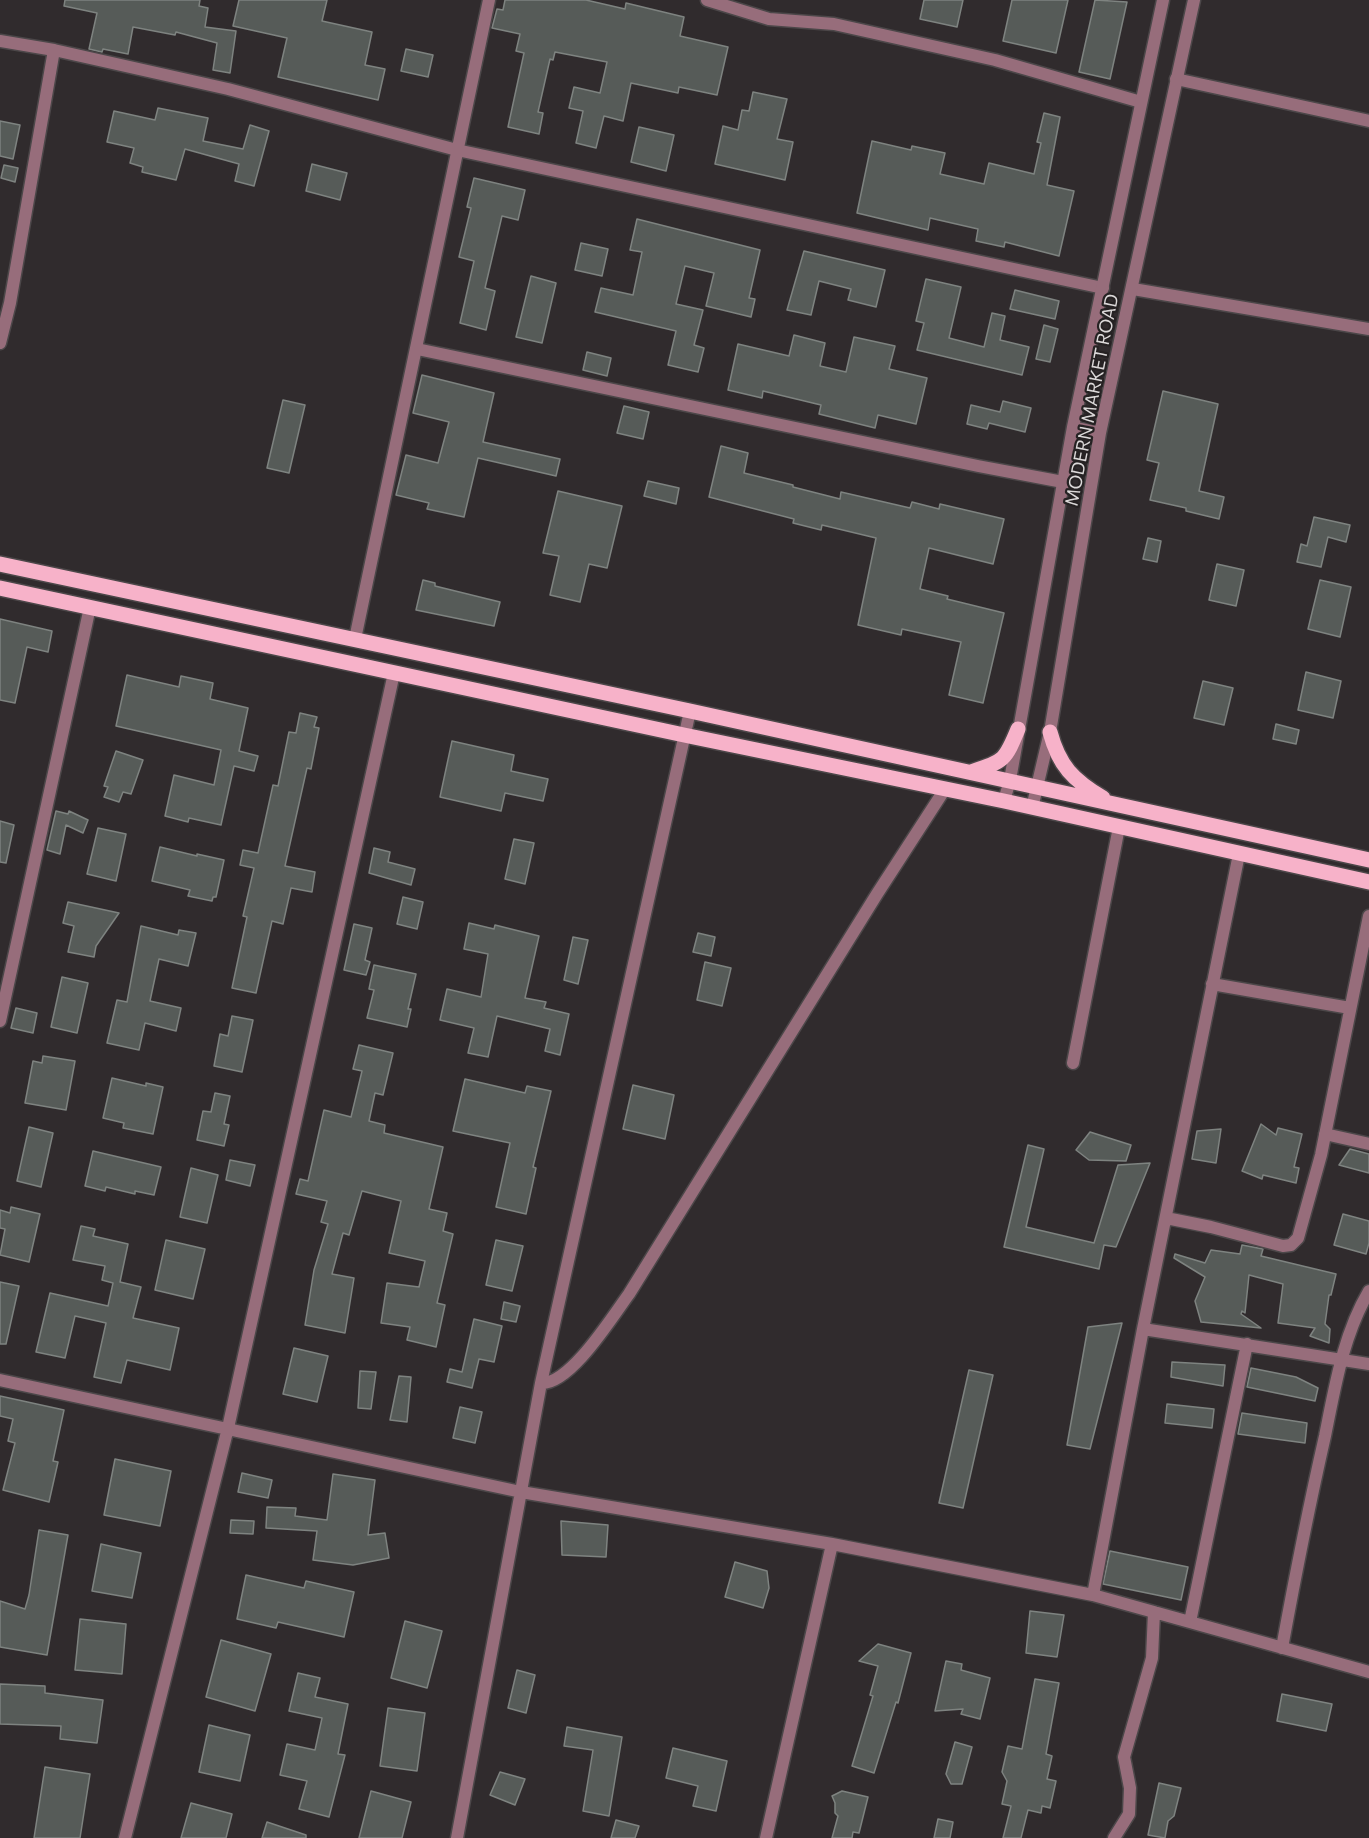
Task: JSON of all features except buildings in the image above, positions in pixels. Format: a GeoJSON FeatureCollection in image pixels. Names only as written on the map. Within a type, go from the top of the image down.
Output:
{"type":"FeatureCollection","features":[{"type":"Feature","properties":{"kind":"main road"},"geometry":{"type":"LineString","coordinates":[[0,564],[1038,786],[1369,860]]}},
{"type":"Feature","properties":{"kind":"main road"},"geometry":{"type":"LineString","coordinates":[[0,588],[394,674],[1004,801],[1369,882]]}},
{"type":"Feature","properties":{"kind":"main road"},"geometry":{"type":"LineString","coordinates":[[971,772],[1004,759],[1018,729]]}},
{"type":"Feature","properties":{"kind":"main road"},"geometry":{"type":"LineString","coordinates":[[1050,732],[1061,762],[1074,778],[1113,804]]}},
{"type":"Feature","properties":{"kind":"street"},"geometry":{"type":"LineString","coordinates":[[355,639],[489,0]]}},
{"type":"Feature","properties":{"kind":"street"},"geometry":{"type":"LineString","coordinates":[[707,0],[769,19],[834,24],[995,60],[1141,102]]}},
{"type":"Feature","properties":{"kind":"street","name":"MODERN MARKET ROAD"},"geometry":{"type":"LineString","coordinates":[[1004,801],[1010,780],[1073,427],[1163,0]]}},
{"type":"Feature","properties":{"kind":"street","name":"MODERN MARKET ROAD"},"geometry":{"type":"LineString","coordinates":[[1032,808],[1050,732],[1100,433],[1194,0]]}},
{"type":"Feature","properties":{"kind":"street"},"geometry":{"type":"LineString","coordinates":[[0,41],[54,50],[228,89],[457,150],[1103,288]]}},
{"type":"Feature","properties":{"kind":"street"},"geometry":{"type":"LineString","coordinates":[[0,343],[10,303],[54,50]]}},
{"type":"Feature","properties":{"kind":"street"},"geometry":{"type":"LineString","coordinates":[[1176,79],[1369,121]]}},
{"type":"Feature","properties":{"kind":"street"},"geometry":{"type":"LineString","coordinates":[[1133,289],[1369,329]]}},
{"type":"Feature","properties":{"kind":"street"},"geometry":{"type":"LineString","coordinates":[[417,349],[1063,482]]}},
{"type":"Feature","properties":{"kind":"street"},"geometry":{"type":"LineString","coordinates":[[1073,427],[1100,433]]}},
{"type":"Feature","properties":{"kind":"street"},"geometry":{"type":"LineString","coordinates":[[0,1021],[90,607]]}},
{"type":"Feature","properties":{"kind":"street"},"geometry":{"type":"LineString","coordinates":[[125,1838],[228,1428],[394,674]]}},
{"type":"Feature","properties":{"kind":"street"},"geometry":{"type":"LineString","coordinates":[[457,1838],[541,1383],[690,711]]}},
{"type":"Feature","properties":{"kind":"street"},"geometry":{"type":"LineString","coordinates":[[541,1383],[554,1381],[568,1372],[629,1294],[877,894],[945,789]]}},
{"type":"Feature","properties":{"kind":"street"},"geometry":{"type":"LineString","coordinates":[[1073,1063],[1119,827]]}},
{"type":"Feature","properties":{"kind":"street"},"geometry":{"type":"LineString","coordinates":[[1093,1595],[1143,1329],[1239,854]]}},
{"type":"Feature","properties":{"kind":"street"},"geometry":{"type":"LineString","coordinates":[[1166,1218],[1283,1246],[1291,1245],[1298,1238],[1325,1134],[1369,916]]}},
{"type":"Feature","properties":{"kind":"street"},"geometry":{"type":"LineString","coordinates":[[1212,984],[1350,1008]]}},
{"type":"Feature","properties":{"kind":"street"},"geometry":{"type":"LineString","coordinates":[[1325,1134],[1369,1144]]}},
{"type":"Feature","properties":{"kind":"street"},"geometry":{"type":"LineString","coordinates":[[1282,1648],[1307,1515],[1341,1358],[1356,1317],[1369,1292]]}},
{"type":"Feature","properties":{"kind":"street"},"geometry":{"type":"LineString","coordinates":[[1143,1329],[1369,1364]]}},
{"type":"Feature","properties":{"kind":"street"},"geometry":{"type":"LineString","coordinates":[[1190,1622],[1247,1344]]}},
{"type":"Feature","properties":{"kind":"street"},"geometry":{"type":"LineString","coordinates":[[0,1380],[521,1491],[832,1544],[1093,1595],[1369,1672]]}},
{"type":"Feature","properties":{"kind":"street"},"geometry":{"type":"LineString","coordinates":[[766,1838],[832,1544]]}},
{"type":"Feature","properties":{"kind":"street"},"geometry":{"type":"LineString","coordinates":[[1114,1838],[1129,1814],[1130,1788],[1124,1757],[1152,1658],[1154,1612]]}}]}
